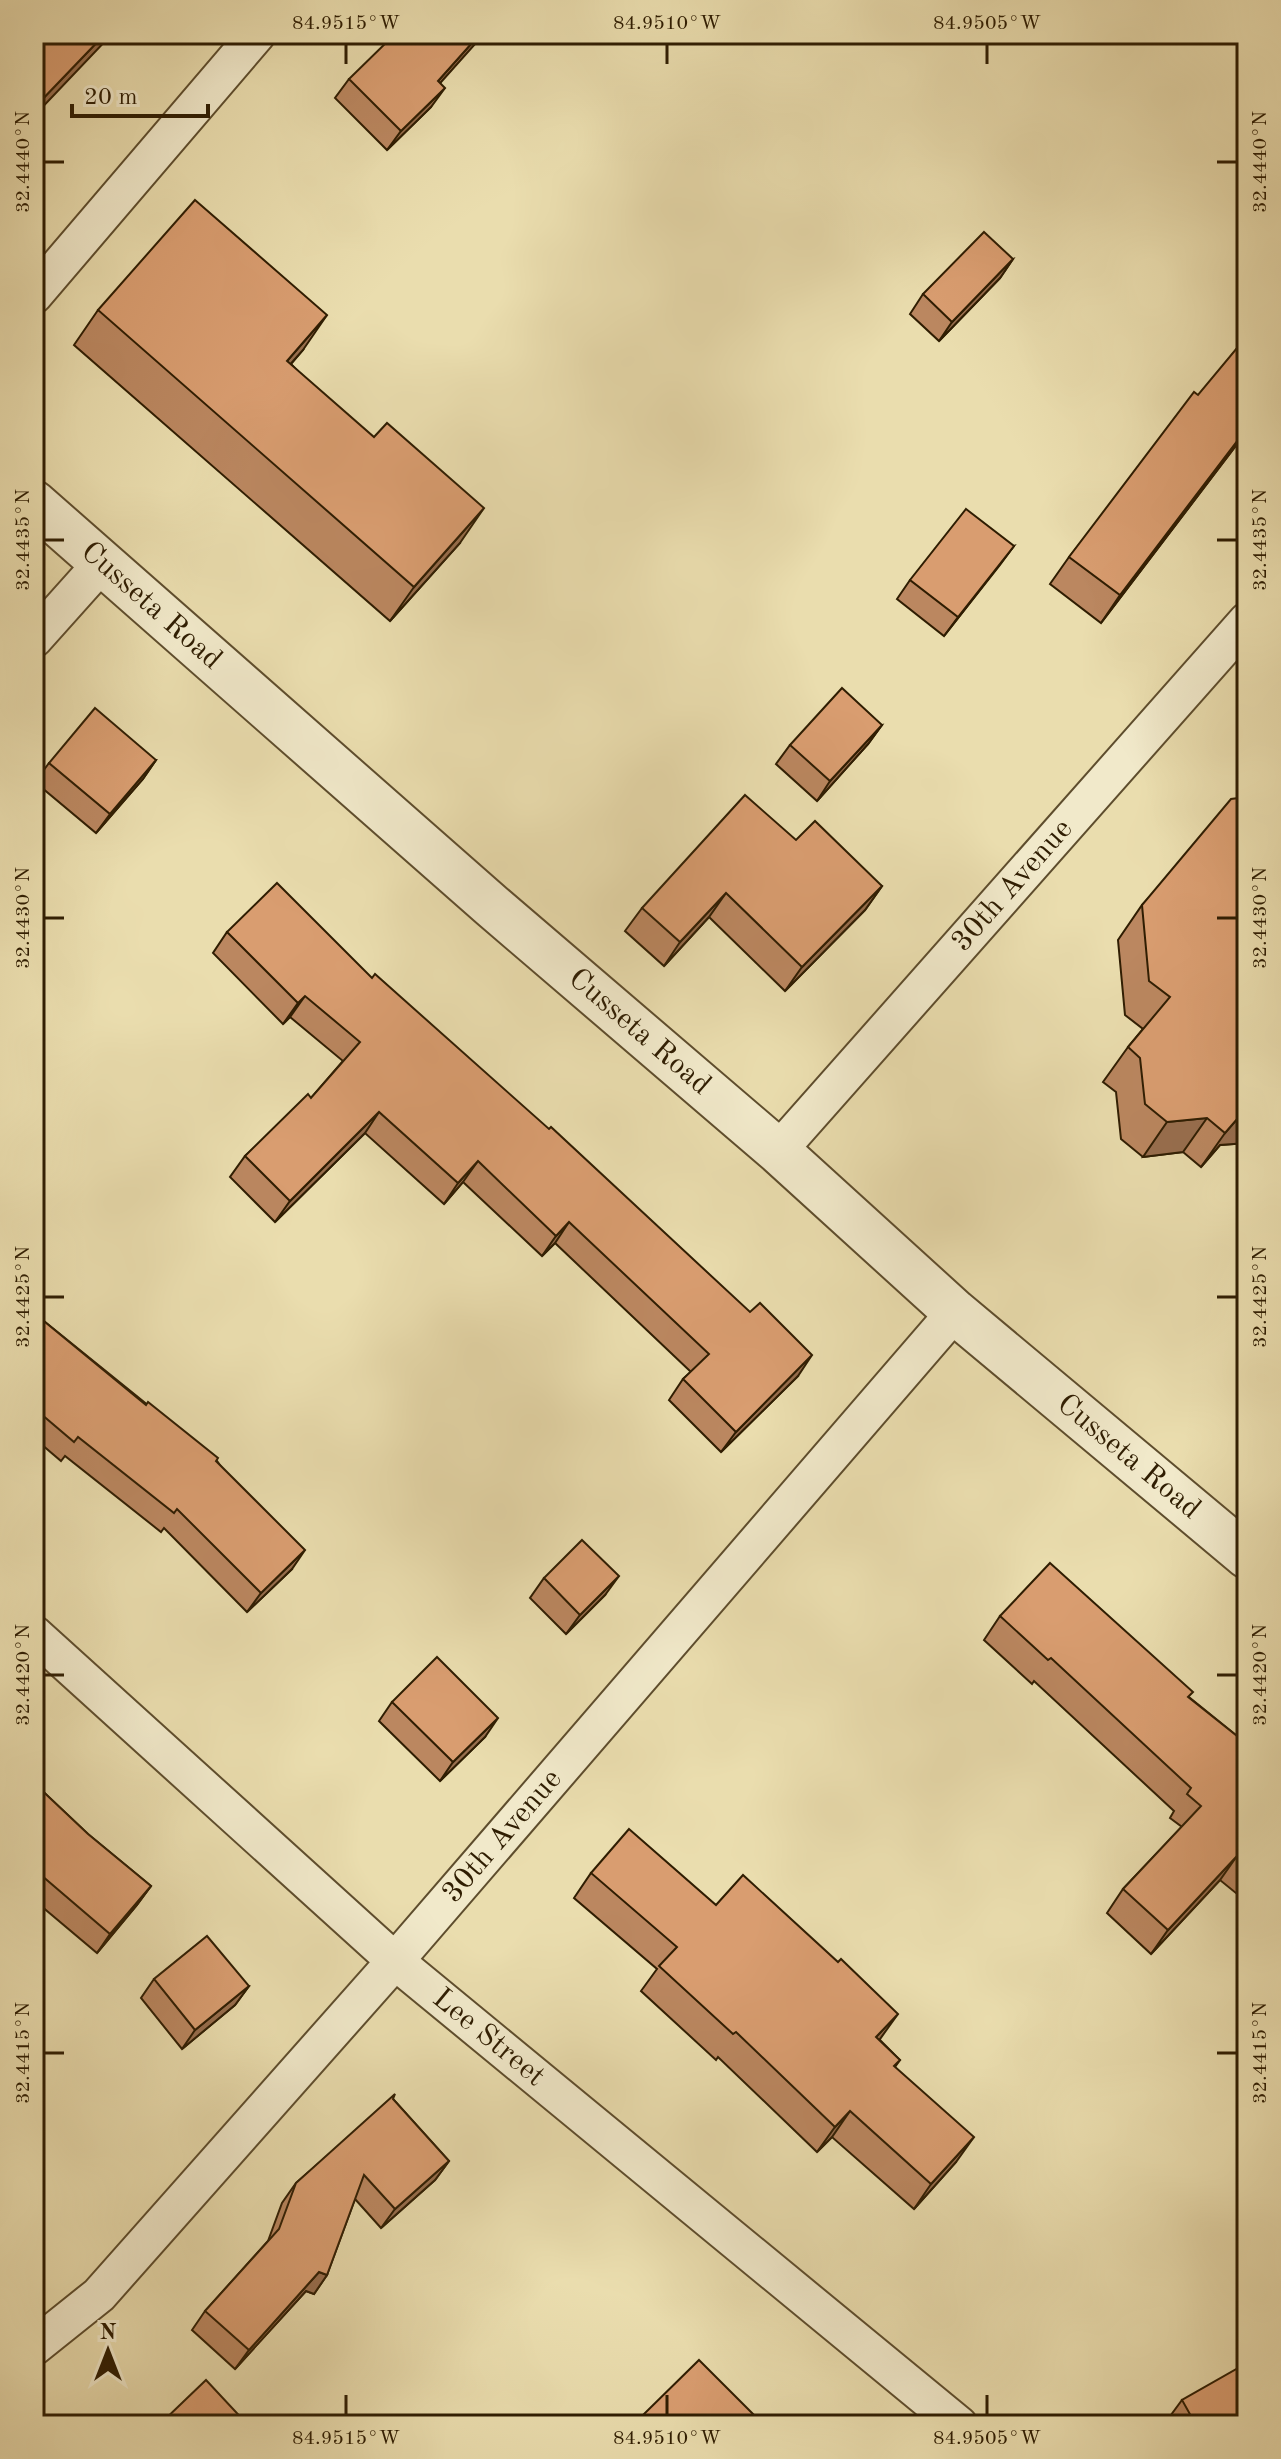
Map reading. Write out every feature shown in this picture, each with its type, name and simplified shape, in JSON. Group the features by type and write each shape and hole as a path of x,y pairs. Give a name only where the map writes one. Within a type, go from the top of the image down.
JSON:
{"street":[{"path":"34,295 257,34"},
{"name":"Cusseta Road","path":"34,503 492,906 778,1151 955,1312 1247,1556"},
{"path":"34,639 102,563"},
{"name":"30th Avenue","path":"778,1151 1247,621"},
{"name":"30th Avenue","path":"34,2347 99,2295 395,1961 955,1312"},
{"name":"Lee Street","path":"34,1634 395,1961 959,2425"}],"building":[{"path":"34,34 105,34 34,108"},
{"path":"395,34 480,34 438,81 445,88 401,131 349,79"},
{"path":"195,200 327,315 287,361 374,437 387,423 484,508 414,587 98,310"},
{"path":"984,232 1013,259 952,322 923,294"},
{"path":"1247,336 1247,428 1120,595 1069,557 1194,392 1198,395"},
{"path":"966,509 1014,546 958,617 910,580"},
{"path":"842,688 882,725 830,781 790,745"},
{"path":"95,708 156,760 110,814 49,763"},
{"path":"745,795 796,840 815,821 882,886 802,967 726,893 680,942 642,908"},
{"path":"1247,797 1247,1111 1225,1133 1207,1118 1167,1122 1145,1104 1140,1058 1128,1047 1170,997 1149,981 1142,905 1231,799"},
{"path":"277,883 372,978 375,974 549,1129 551,1127 750,1312 760,1303 812,1355 736,1432 683,1379 709,1354 569,1222 556,1236 478,1161 458,1183 379,1112 290,1201 245,1156 308,1094 311,1098 360,1042 305,996 298,1003 227,932"},
{"path":"34,1244 42,1252 34,1259"},
{"path":"34,1313 146,1405 148,1402 218,1458 216,1461 305,1550 261,1593 177,1509 174,1513 78,1437 74,1442 34,1408"},
{"path":"582,1540 619,1576 580,1615 544,1578"},
{"path":"1050,1563 1193,1692 1188,1697 1247,1744 1247,1865 1237,1856 1168,1930 1123,1889 1201,1806 1187,1794 1191,1788 1051,1658 1048,1660 1000,1616"},
{"path":"437,1657 498,1718 453,1762 392,1702"},
{"path":"34,1783 88,1834 151,1886 110,1934 34,1869"},
{"path":"629,1829 716,1905 743,1875 838,1962 841,1959 898,2014 876,2037 900,2060 894,2066 974,2137 931,2184 850,2111 835,2127 736,2032 733,2034 659,1966 677,1947 591,1873"},
{"path":"207,1936 249,1986 195,2030 154,1979"},
{"path":"395,2094 393,2099 449,2161 395,2209 364,2175 327,2275 319,2272 249,2350 205,2311 279,2229 296,2183"},
{"path":"699,2360 764,2425 653,2425 643,2415"},
{"path":"1247,2363 1247,2425 1196,2425 1182,2400"},
{"path":"206,2380 248,2425 159,2425"}]}
